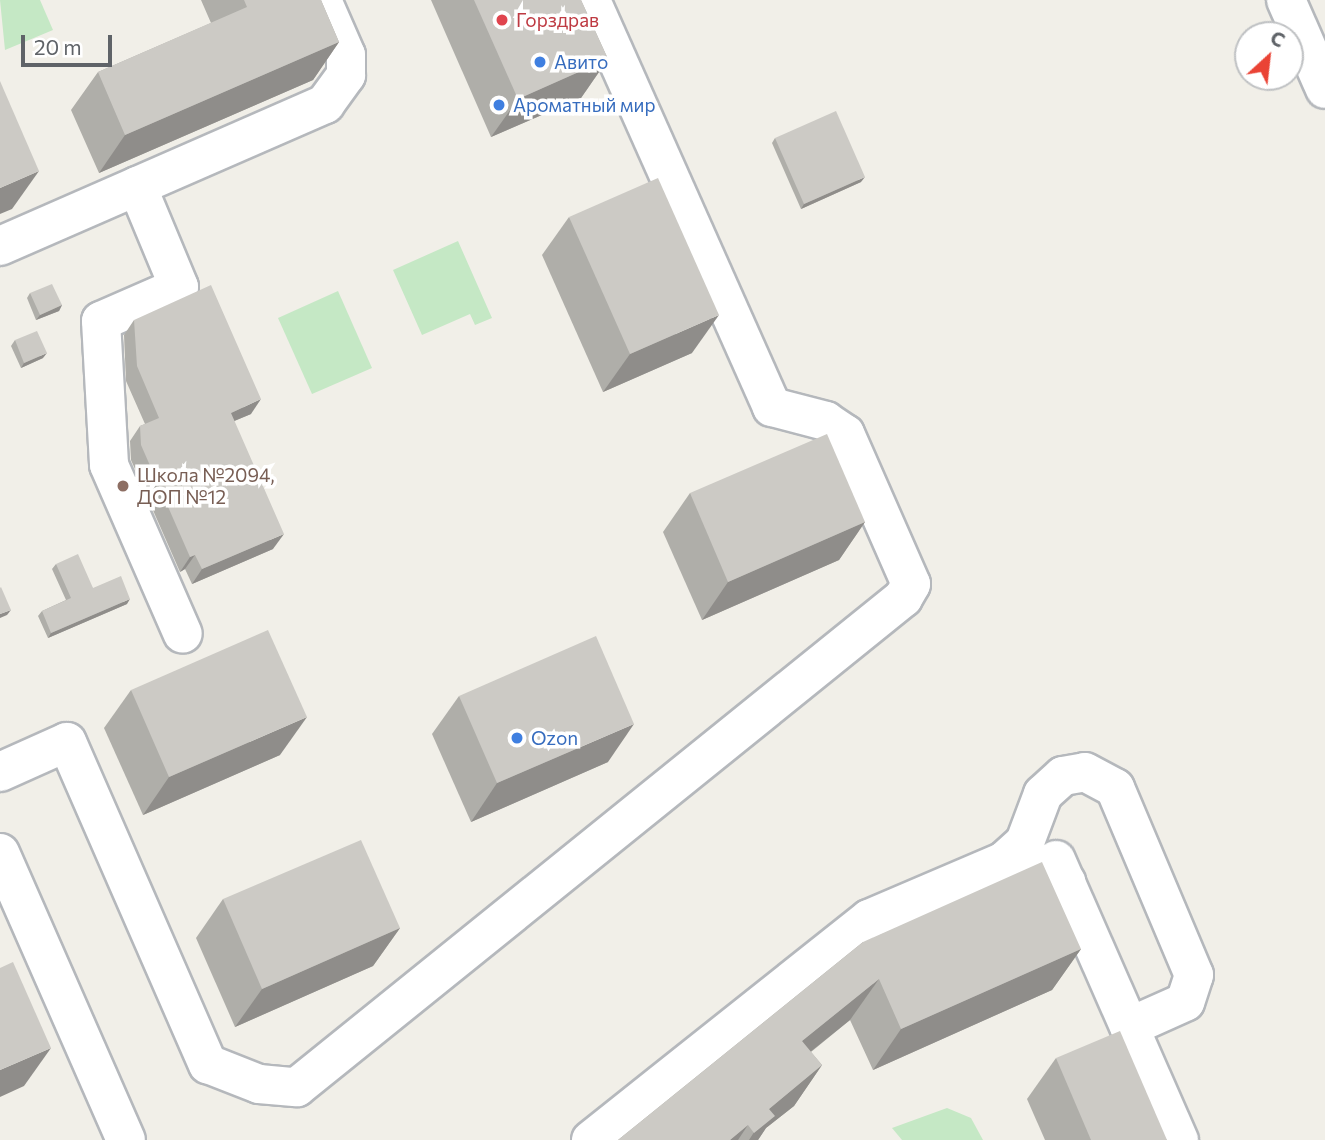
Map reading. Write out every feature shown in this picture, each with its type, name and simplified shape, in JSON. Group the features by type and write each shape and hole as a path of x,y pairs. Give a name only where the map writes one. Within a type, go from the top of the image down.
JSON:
{"street":[{"path":"0,246 325,104 338,92 346,55 322,0"},
{"path":"0,772 67,742 208,1064 259,1084 297,1087 904,598 911,584 845,434 826,421 772,407 591,0"},
{"path":"1286,0 1325,89"},
{"path":"137,186 179,287 101,321 109,465 183,634"},
{"path":"591,1140 860,925 1004,861 1037,820 1043,794 1063,776 1086,772 1115,788 1194,975 1185,1002 1129,1027"},
{"path":"1037,820 1178,1140"},
{"path":"0,853 15,927 126,1140"},
{"path":"1004,861 1037,863 1066,882"}],"green space":[{"path":"0,0 40,0 53,30 5,50"},
{"path":"458,241 492,318 475,325 470,314 422,335 393,270"},
{"path":"338,291 372,368 312,394 278,318"},
{"path":"947,1108 971,1118 983,1140 902,1140 892,1128"}],"building":[{"path":"244,0 321,0 339,42 125,135 98,72 247,7"},
{"path":"474,0 581,0 608,59 518,99"},
{"path":"0,81 39,171 0,188"},
{"path":"836,111 865,177 804,204 775,138"},
{"path":"658,178 719,315 630,354 569,217"},
{"path":"52,284 62,305 40,315 30,293"},
{"path":"211,285 261,399 231,413 284,534 202,569 195,555 190,557 141,445 140,426 159,418 137,366 134,320"},
{"path":"37,331 47,353 24,363 15,340"},
{"path":"827,434 865,522 728,582 690,493"},
{"path":"78,554 93,588 121,576 130,599 51,633 42,611 71,598 56,564"},
{"path":"0,588 11,610 0,614"},
{"path":"268,630 307,717 169,777 131,690"},
{"path":"596,636 634,724 497,783 459,696"},
{"path":"361,840 400,928 262,989 223,899"},
{"path":"1042,862 1081,949 901,1029 879,979 802,1041 822,1065 769,1109 775,1116 754,1133 748,1125 730,1140 618,1140 863,942"},
{"path":"13,962 51,1048 0,1070 0,968"},
{"path":"1120,1031 1167,1140 1091,1140 1056,1058"}],"place":[{"name":"Горздрав","path":"502,20"},
{"name":"Авито","path":"540,62"},
{"name":"Ароматный мир","path":"499,105"},
{"name":"Школа №2094, ДОП №12","path":"123,486"},
{"name":"Ozon","path":"517,738"}]}
